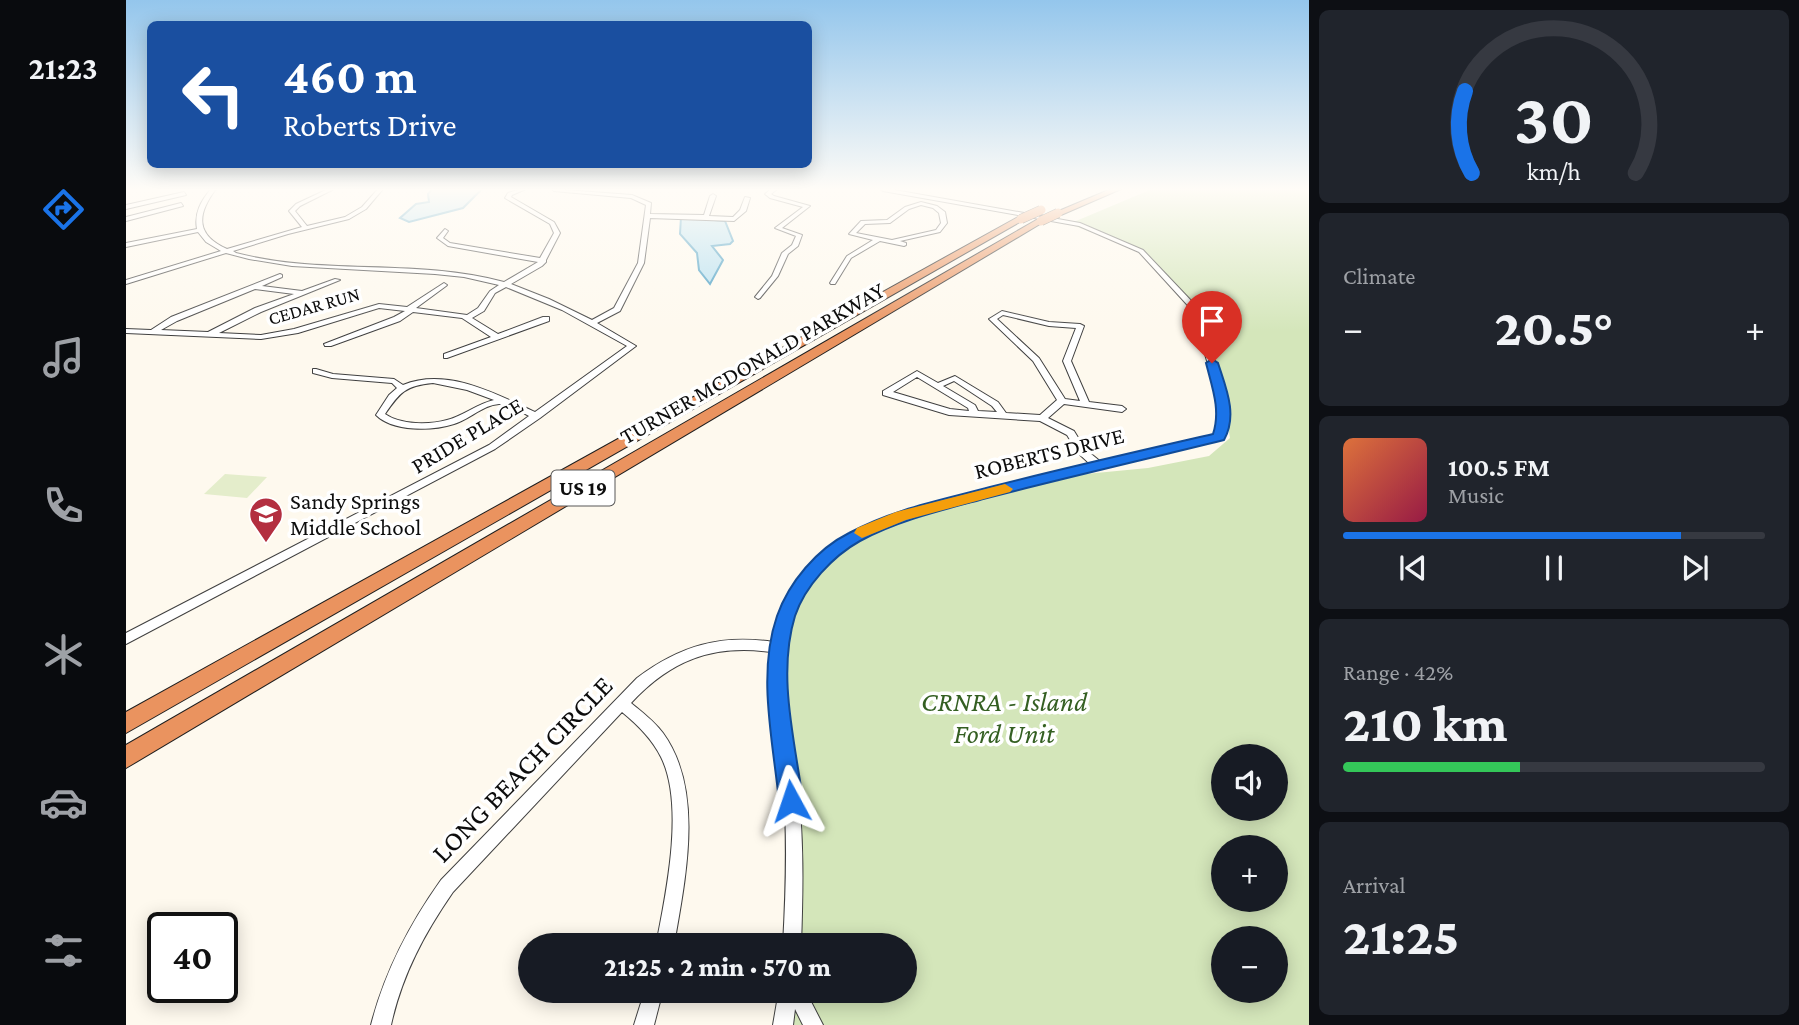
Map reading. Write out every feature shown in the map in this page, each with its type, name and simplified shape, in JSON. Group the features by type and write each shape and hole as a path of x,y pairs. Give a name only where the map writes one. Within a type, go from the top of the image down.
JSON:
{"highway":[{"name":"TURNER MCDONALD PARKWAY","path":"126,723 989,237"},
{"name":"TURNER MCDONALD PARKWAY","path":"126,757 1006,237"}],"street":[{"path":"126,245 167,237"},
{"path":"205,237 226,251 257,259 310,267 440,273 505,284 594,322 617,309 641,263 645,237"},
{"path":"126,282 275,237"},
{"path":"441,237 448,244 544,261"},
{"path":"472,315 492,292 544,261 554,237"},
{"path":"758,297 775,276 785,253 795,246 797,237"},
{"path":"867,237 904,244"},
{"path":"894,241 916,237"},
{"name":"ROBERTS DRIVE","path":"792,933 794,844 777,688 778,648 786,615 801,586 825,559 853,538 901,516 1219,437 1224,423 1224,405 1195,309 1148,257 1126,242 1111,237"},
{"path":"833,282 849,257 879,239"},
{"path":"153,332 174,319 280,276"},
{"path":"211,335 233,321 337,280"},
{"path":"328,344 397,319 444,285"},
{"path":"253,286 303,293"},
{"path":"472,315 492,310 486,302"},
{"name":"CEDAR RUN","path":"126,331 278,335 372,306 472,315 497,337"},
{"path":"1062,401 1037,360 993,319 1002,313 1049,324 1080,327 1067,362 1086,404"},
{"path":"447,356 547,319"},
{"name":"PRIDE PLACE","path":"126,639 492,447 632,346 594,322"},
{"path":"316,371 332,376 394,382 402,388"},
{"path":"974,413 971,407 917,373 886,393 949,412 1042,418 1070,433 1081,452 1098,465"},
{"path":"937,386 955,378 995,404 1003,415"},
{"path":"503,401 483,404 443,424 397,423 382,419 380,415 402,388 429,383 475,388 537,416"},
{"path":"1042,418 1062,401 1122,409"},
{"name":"LONG BEACH CIRCLE","path":"381,1025 400,963 420,923 447,886 621,703 657,669 693,650 735,643 778,648"},
{"path":"621,703 639,715 656,733 669,754 682,800 682,821 667,933"},
{"path":"644,1025 650,1003"},
{"path":"783,1025 786,1003"},
{"path":"802,1003 813,1025"}],"green space":[{"name":"CRNRA - Island Ford Unit","path":"1104,237 1309,237 1309,1025 779,1025 783,1003 917,1003 917,933 791,933 780,637 813,572 857,533 1044,478 1148,468 1209,456 1230,438 1225,408 1195,305 1147,253"},
{"path":"225,474 267,477 247,498 204,494"}],"water":[{"path":"683,237 731,237 733,241 730,244 712,246 723,260 710,284 699,270 697,253"}],"slow traffic":[{"path":"862,533 901,516 1005,489"}],"place":[{"name":"Sandy Springs Middle School","path":"266,544"}],"route":[{"path":"791,801 777,688 778,648 786,615 801,586 825,559 853,538 878,524 901,516 1079,469 1219,437 1224,423 1224,405 1212,363"}]}
